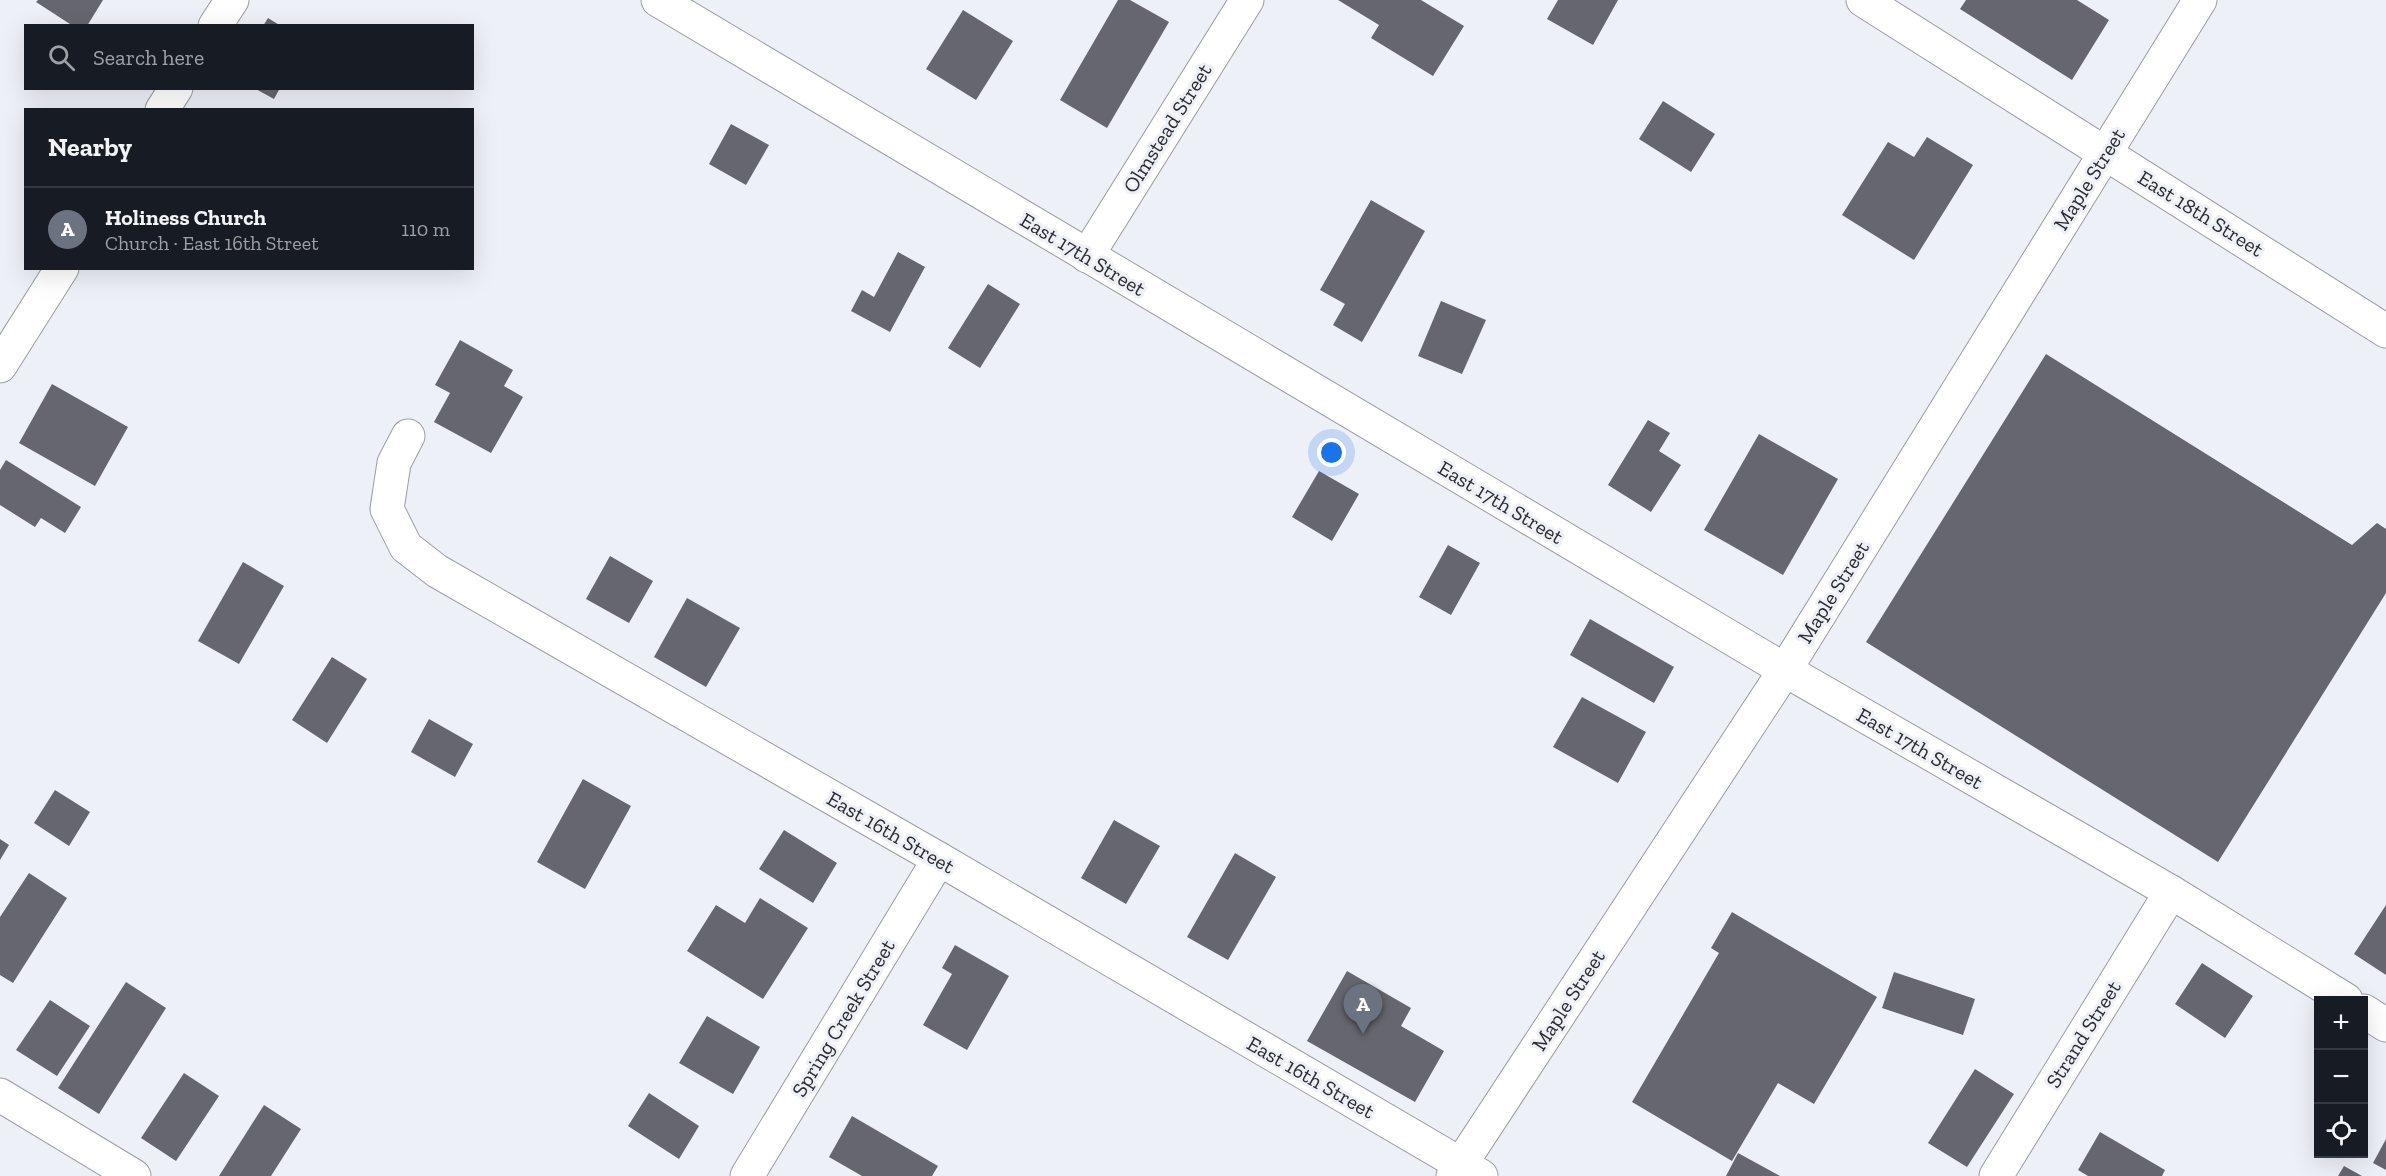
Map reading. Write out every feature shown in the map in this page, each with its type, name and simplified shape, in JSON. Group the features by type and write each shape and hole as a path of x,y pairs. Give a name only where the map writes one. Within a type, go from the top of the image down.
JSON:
{"street":[{"path":"216,24 232,0"},
{"name":"East 17th Street","path":"658,0 1785,670 2171,892 2340,996"},
{"name":"Olmstead Street","path":"1087,256 1247,0"},
{"name":"East 18th Street","path":"1863,0 2386,331"},
{"name":"Maple Street","path":"1465,1172 1785,670 2200,0"},
{"path":"163,108 175,90"},
{"path":"0,366 61,270"},
{"name":"East 16th Street","path":"408,436 394,463 387,509 406,547 437,571 939,859 1465,1172"},
{"name":"Spring Creek Street","path":"747,1176 939,859"},
{"name":"Strand Street","path":"1995,1176 2171,892"},
{"path":"2368,1014 2386,1025"},
{"path":"0,1095 134,1176"}],"building":[{"path":"38,0 103,0 88,24 70,24 36,2"},
{"path":"1118,0 1130,0 1169,22 1107,128 1060,100"},
{"path":"1338,0 1421,0 1464,26 1433,76 1371,38 1379,25"},
{"path":"1558,0 1618,0 1593,45 1547,19"},
{"path":"1966,0 2077,0 2109,20 2072,80 1960,9"},
{"path":"963,10 1013,41 976,100 926,69"},
{"path":"268,18 278,24 264,24"},
{"path":"258,90 279,90 274,99"},
{"path":"1663,101 1715,134 1691,172 1639,139"},
{"path":"731,124 769,145 746,185 709,164"},
{"path":"1927,137 1973,165 1914,260 1842,215 1888,142 1914,157"},
{"path":"1371,200 1425,231 1362,342 1333,325 1345,304 1320,290"},
{"path":"898,252 925,267 890,332 851,311 862,290 874,297"},
{"path":"988,284 1020,304 980,368 948,348"},
{"path":"1441,301 1486,320 1462,374 1418,356"},
{"path":"460,340 513,370 504,386 523,397 491,453 434,422 450,393 435,385"},
{"path":"2046,354 2352,545 2377,523 2386,529 2386,593 2218,862 1866,642"},
{"path":"52,384 128,427 95,486 19,443"},
{"path":"1648,420 1670,433 1659,451 1681,465 1651,512 1608,485"},
{"path":"1759,434 1838,479 1783,575 1704,530"},
{"path":"6,460 81,507 65,533 41,518 35,527 0,505 0,470"},
{"path":"1319,471 1359,494 1332,541 1292,517"},
{"path":"1448,545 1480,563 1451,615 1419,597"},
{"path":"610,556 653,581 629,623 586,599"},
{"path":"243,562 284,586 239,664 198,641"},
{"path":"687,598 740,628 706,687 654,657"},
{"path":"1590,619 1674,667 1654,703 1570,655"},
{"path":"332,657 367,679 327,743 292,720"},
{"path":"1582,697 1646,732 1618,783 1553,747"},
{"path":"429,719 473,744 455,777 411,752"},
{"path":"583,779 631,806 585,889 537,862"},
{"path":"55,790 90,812 69,846 34,823"},
{"path":"1114,820 1160,846 1126,904 1081,878"},
{"path":"784,830 837,863 813,903 759,869"},
{"path":"0,839 9,845 0,860"},
{"path":"1235,853 1276,877 1228,960 1187,937"},
{"path":"29,873 67,898 13,983 0,975 0,917"},
{"path":"760,898 808,928 763,999 687,951 716,905 745,923"},
{"path":"2386,905 2386,975 2354,954"},
{"path":"1732,912 1877,997 1814,1104 1778,1083 1732,1161 1632,1102 1719,953 1711,948"},
{"path":"955,945 1009,976 967,1050 923,1025 952,974 942,968"},
{"path":"2202,963 2253,996 2225,1038 2175,1004"},
{"path":"1347,971 1411,1008 1401,1026 1444,1051 1415,1102 1307,1041"},
{"path":"1894,972 1975,999 1963,1035 1882,1008"},
{"path":"126,982 166,1008 99,1114 58,1088"},
{"path":"50,1000 90,1026 57,1076 16,1050"},
{"path":"707,1016 760,1047 733,1094 679,1063"},
{"path":"1975,1069 2014,1094 1967,1167 1928,1143"},
{"path":"184,1073 219,1096 176,1161 141,1138"},
{"path":"649,1093 699,1126 679,1159 628,1126"},
{"path":"264,1105 301,1129 271,1176 219,1176"},
{"path":"852,1116 938,1166 932,1176 862,1176 829,1157"},
{"path":"2100,1132 2165,1170 2162,1176 2088,1176 2078,1170"},
{"path":"2386,1139 2386,1170 2373,1163"},
{"path":"1738,1153 1780,1176 1726,1176"},
{"path":"2344,1166 2362,1176 2338,1176"}],"place":[{"name":"Holiness Church","path":"1363,1034"}]}
